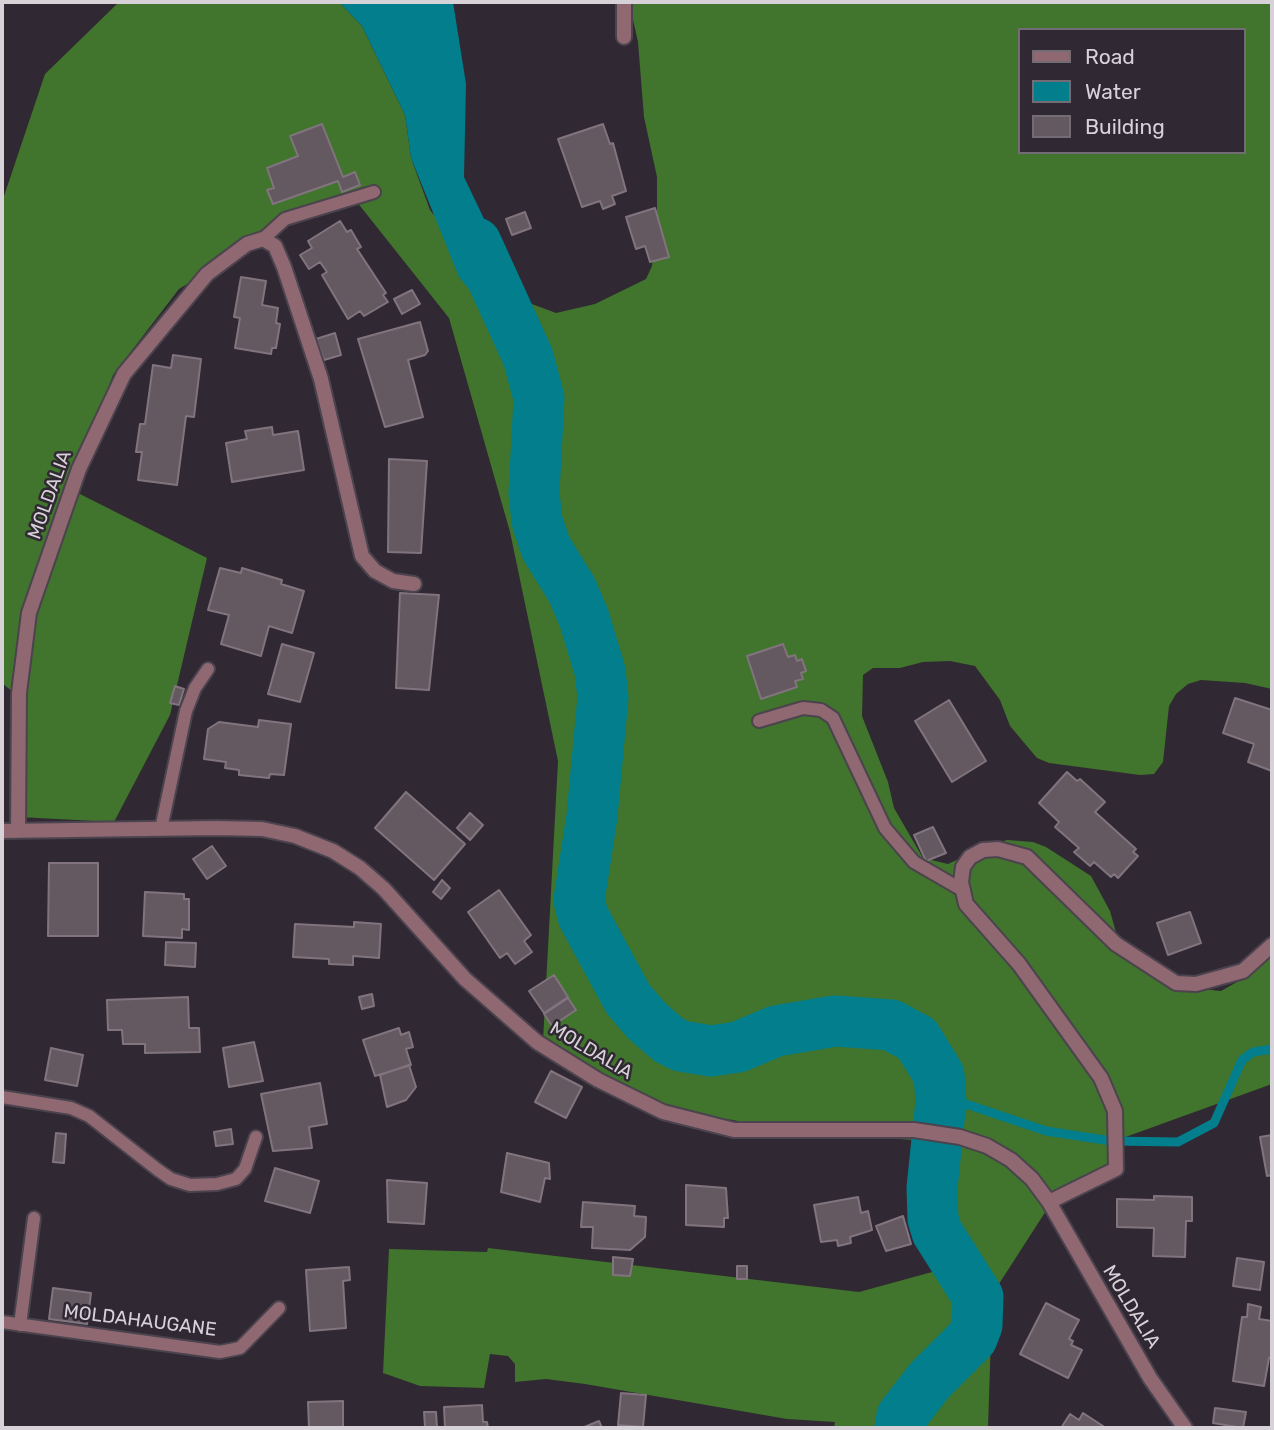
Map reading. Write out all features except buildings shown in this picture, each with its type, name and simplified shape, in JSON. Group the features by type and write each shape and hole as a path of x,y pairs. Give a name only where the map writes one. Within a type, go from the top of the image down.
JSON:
{"street":[{"path":"624,2 624,37"},
{"path":"263,239 275,246 305,324 362,556 375,571 393,580 414,584"},
{"name":"MOLDALIA","path":"18,831 19,693 29,613 79,469 124,374 156,333 207,274 230,255 263,239"},
{"name":"MOLDALIA","path":"2,831 262,829 295,836 332,851 360,868 384,889 466,979 537,1042 597,1080 663,1112 733,1130 914,1130 960,1137 987,1146 1011,1160 1032,1179 1049,1202 1150,1377 1185,1428"},
{"path":"1049,1202 1115,1169 1117,1128 1110,1094 1101,1077 1019,964 967,904 963,867 971,857 983,850 998,849 1027,857 1116,944 1176,983 1196,984 1243,971 1272,945"}],"lane":[{"name":"MOLDALIA","path":"263,239 285,219 374,192"},
{"path":"161,829 186,711 195,688 208,669"},
{"path":"759,721 803,708 821,710 833,718 885,828 914,862 964,891"},
{"path":"2,1097 71,1108 89,1116 158,1170 172,1179 190,1185 217,1184 236,1179 245,1169 256,1137"},
{"path":"20,1325 34,1218"},
{"name":"MOLDAHAUGANE","path":"2,1322 220,1352 240,1348 279,1308"}],"green space":[{"path":"119,2 339,2 362,26 405,115 411,158 430,210 506,306 513,297 556,313 595,304 646,279 652,266 657,222 657,177 644,117 638,42 629,2 1272,2 1272,689 1245,683 1201,680 1188,684 1176,694 1169,706 1163,762 1154,774 1140,775 1049,763 1037,758 1010,726 1000,700 975,666 950,661 923,662 900,668 873,668 863,675 862,716 888,782 894,808 923,858 948,864 1007,840 1033,842 1046,847 1091,876 1110,911 1117,936 1182,987 1221,991 1244,978 1272,950 1272,1084 1120,1139 1122,1161 1102,1168 1097,1176 1053,1200 997,1287 991,1337 988,1428 834,1428 835,1422 787,1419 585,1384 546,1379 515,1382 515,1364 508,1356 490,1354 484,1388 420,1386 383,1373 389,1249 487,1252 488,1248 859,1292 932,1272 910,1180 914,1140 784,1131 733,1120 648,1111 543,1041 558,761 510,532 449,318 349,192 315,206 179,289 113,375 70,489 207,558 170,715 114,822 18,817 13,692 2,683 2,202 45,74"}],"water":[{"path":"339,2 453,2 466,84 464,177 509,271 513,297 506,306 490,306 478,300 459,277 411,158 405,115 362,26"}],"waterway":[{"path":"476,243 528,357 539,398 534,493 537,521 546,548 572,590 584,618 600,671 603,697 592,816 579,900 583,916 628,999 647,1021 669,1040 681,1046 711,1051 738,1047 776,1031 835,1021 891,1025 917,1039 939,1075 941,1101 932,1188 933,1219 937,1232 978,1297 977,1325 972,1338 929,1381 902,1416 900,1428"},
{"path":"941,1101 969,1105 1046,1131 1111,1141 1178,1142 1214,1123 1242,1060 1253,1052 1272,1049"}]}
